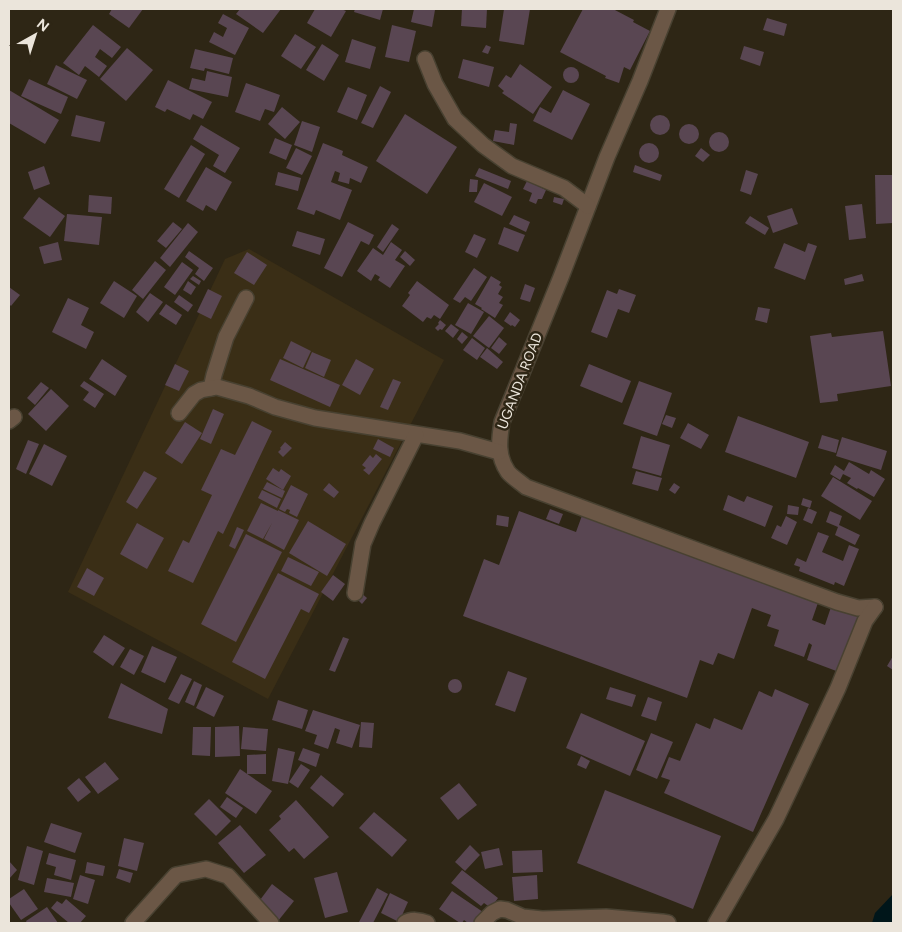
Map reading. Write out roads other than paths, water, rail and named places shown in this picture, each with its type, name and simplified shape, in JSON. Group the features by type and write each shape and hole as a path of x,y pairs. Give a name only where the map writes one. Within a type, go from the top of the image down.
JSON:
{"street":[{"name":"UGANDA ROAD","path":"499,452 502,422 562,277 614,139 640,81 668,9"},
{"path":"425,59 435,84 456,119 483,145 512,166 564,188 588,206"},
{"path":"211,388 226,337 246,298"},
{"path":"178,413 194,394 201,390 217,387 249,396 275,407 315,418 460,441 499,452 508,472 526,487 837,602 858,608 875,607 865,621 822,724 776,819 716,923"},
{"path":"355,593 363,544 416,435"},
{"path":"133,923 176,874 206,869 228,876 271,923"},
{"path":"482,923 492,913 500,909 523,917 542,919 606,917 668,923"},
{"path":"405,923 414,920 426,923"}]}
